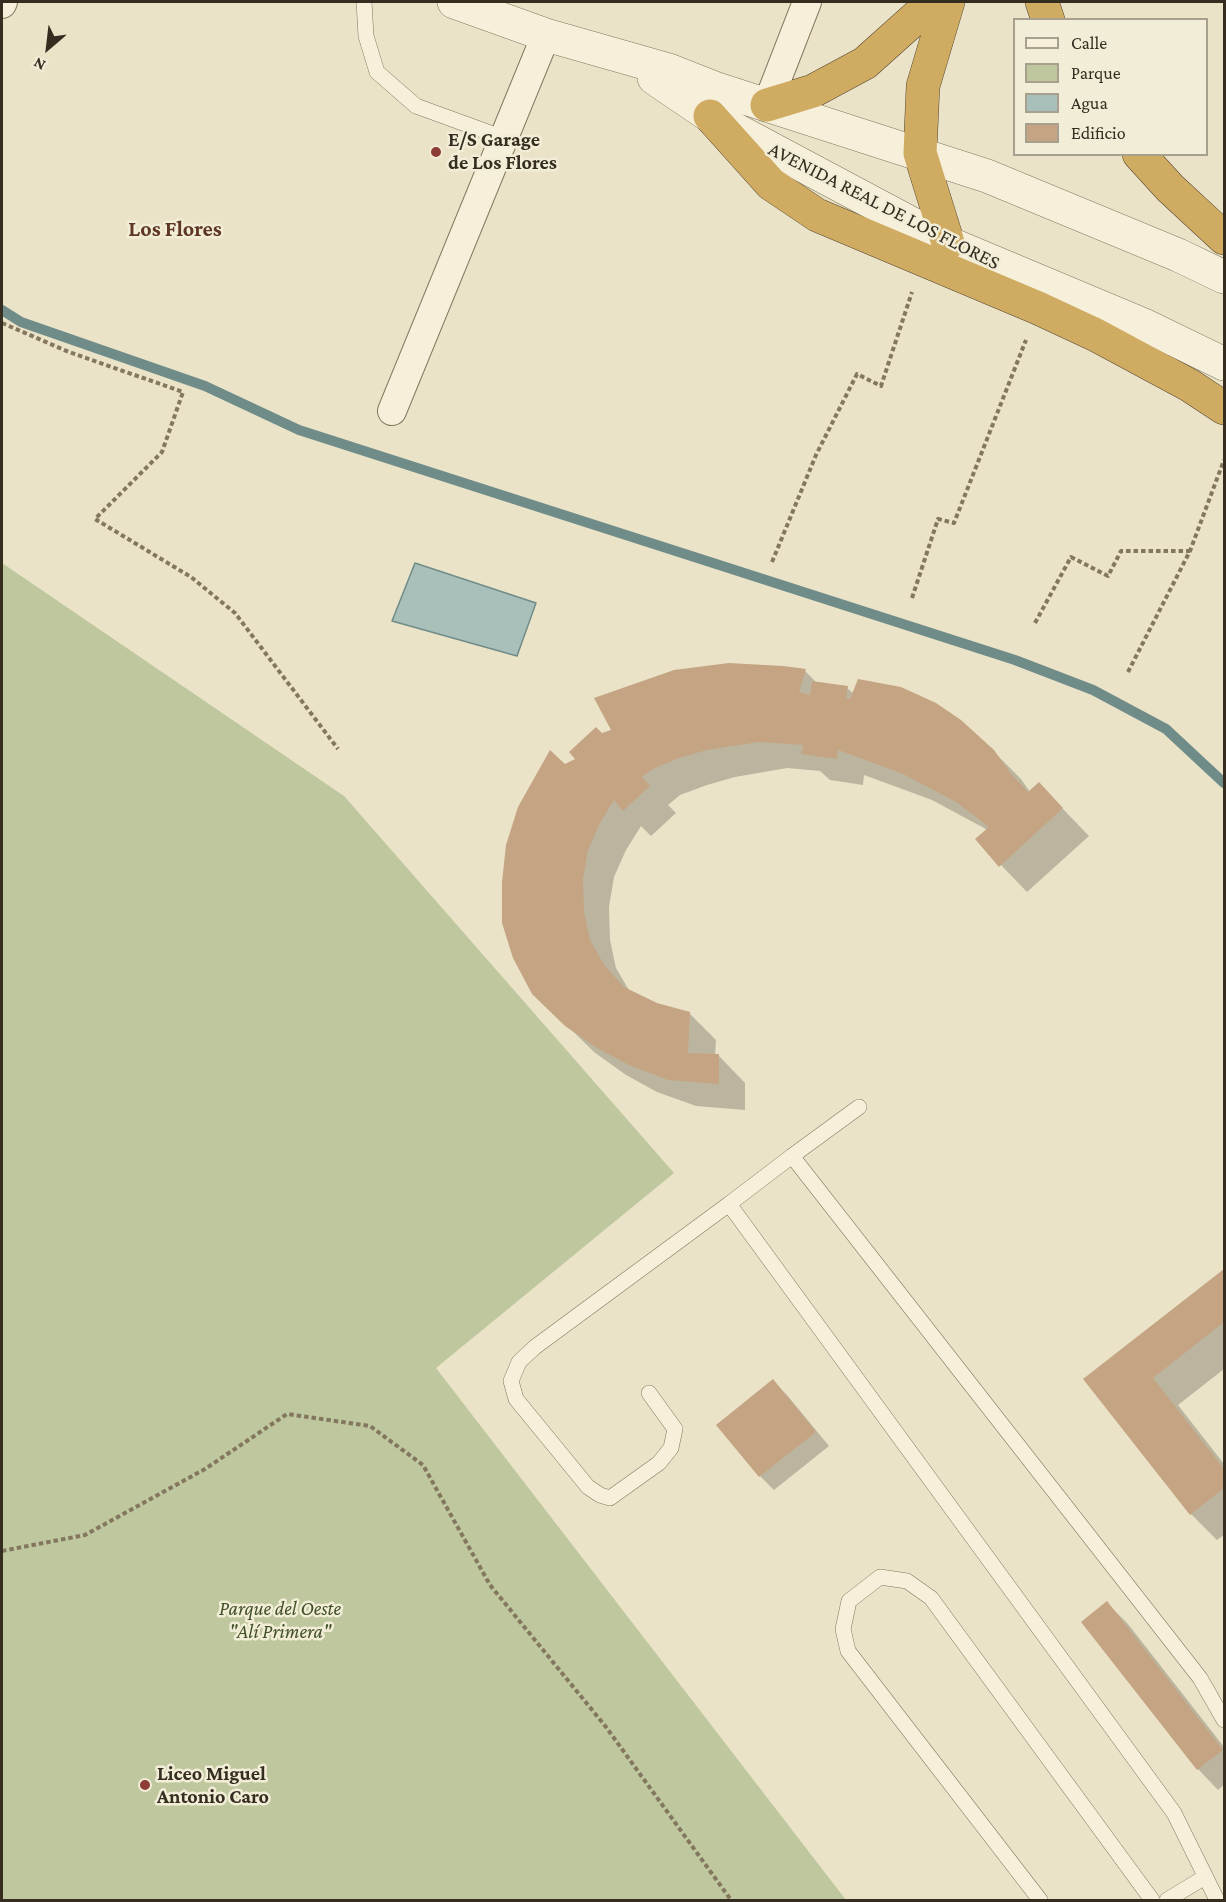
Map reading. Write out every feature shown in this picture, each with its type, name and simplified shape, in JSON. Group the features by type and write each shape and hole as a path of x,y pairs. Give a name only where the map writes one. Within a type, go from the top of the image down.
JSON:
{"highway":[{"path":"767,105 813,91 865,63 933,2"},
{"path":"935,252 920,153 923,86 948,2"},
{"path":"1042,2 1047,18"},
{"path":"710,117 771,184 818,215 935,252 1038,309 1096,335 1154,366 1224,408"},
{"path":"1141,156 1170,188 1224,238"}],"street":[{"name":"AVENIDA REAL DE LOS FLORES","path":"454,2 546,35 669,70 717,89 998,180 1178,255 1224,277"},
{"path":"767,105 807,2"},
{"path":"393,411 546,35"},
{"name":"AVENIDA REAL DE LOS FLORES","path":"620,56 710,117"},
{"name":"AVENIDA REAL DE LOS FLORES","path":"935,252 1146,326 1224,364"}],"lane":[{"path":"364,2 366,36 377,72 416,106 504,138"},
{"path":"649,1393 675,1429 671,1448 659,1463 610,1498 588,1487 516,1399 511,1381 519,1362 535,1347 859,1107"},
{"path":"792,1156 1200,1678 1224,1720"},
{"path":"729,1204 1174,1813 1217,1900"},
{"path":"1040,1900 848,1651 843,1629 849,1601 880,1578 907,1581 931,1598 1152,1900"},
{"path":"1167,1900 1205,1877"}],"path":[{"path":"772,562 816,455 857,374 881,386 935,252"},
{"path":"912,598 938,519 954,523 1038,309"},
{"path":"2,323 69,352 183,392 162,452 95,519 191,578 235,613 338,749"},
{"path":"1128,672 1190,551 1224,460"},
{"path":"1035,623 1071,557 1108,576 1121,551 1190,551"},
{"path":"2,1551 85,1535 205,1469 287,1414 370,1426 423,1465 490,1585 606,1727 731,1900"}],"green space":[{"name":"Parque del Oeste \"Alí Primera\"","path":"2,563 344,796 674,1173 436,1368 846,1900 2,1900"}],"water":[{"path":"415,563 536,603 517,656 392,621"}],"building":[{"path":"729,663 806,669 799,692 810,695 812,681 848,686 846,698 850,699 858,679 901,687 936,703 961,720 994,750 1011,774 1028,792 1039,782 1063,808 999,867 975,839 989,827 956,802 903,774 838,750 837,759 801,754 803,745 759,742 707,750 653,769 642,777 650,786 623,811 614,800 600,823 588,850 583,879 584,912 590,940 605,966 624,987 657,1003 690,1012 688,1053 719,1054 719,1084 668,1080 629,1065 597,1048 565,1026 532,994 513,958 502,923 502,882 506,845 518,807 550,750 565,764 575,759 569,752 596,727 602,733 611,730 594,698 674,670"},
{"path":"1224,1269 1224,1322 1153,1378 1224,1469 1224,1488 1190,1515 1083,1379"},
{"path":"773,1379 816,1432 759,1477 716,1425"},
{"path":"1107,1601 1223,1750 1197,1770 1081,1622"}],"waterway":[{"path":"2,310 21,322 205,386 299,430 1015,660 1093,690 1166,729 1224,783"}],"place":[{"name":"E/S Garage de Los Flores","path":"436,152"},
{"name":"Liceo Miguel Antonio Caro","path":"145,1785"}],"district":[{"name":"Los Flores","path":"175,229"}]}
